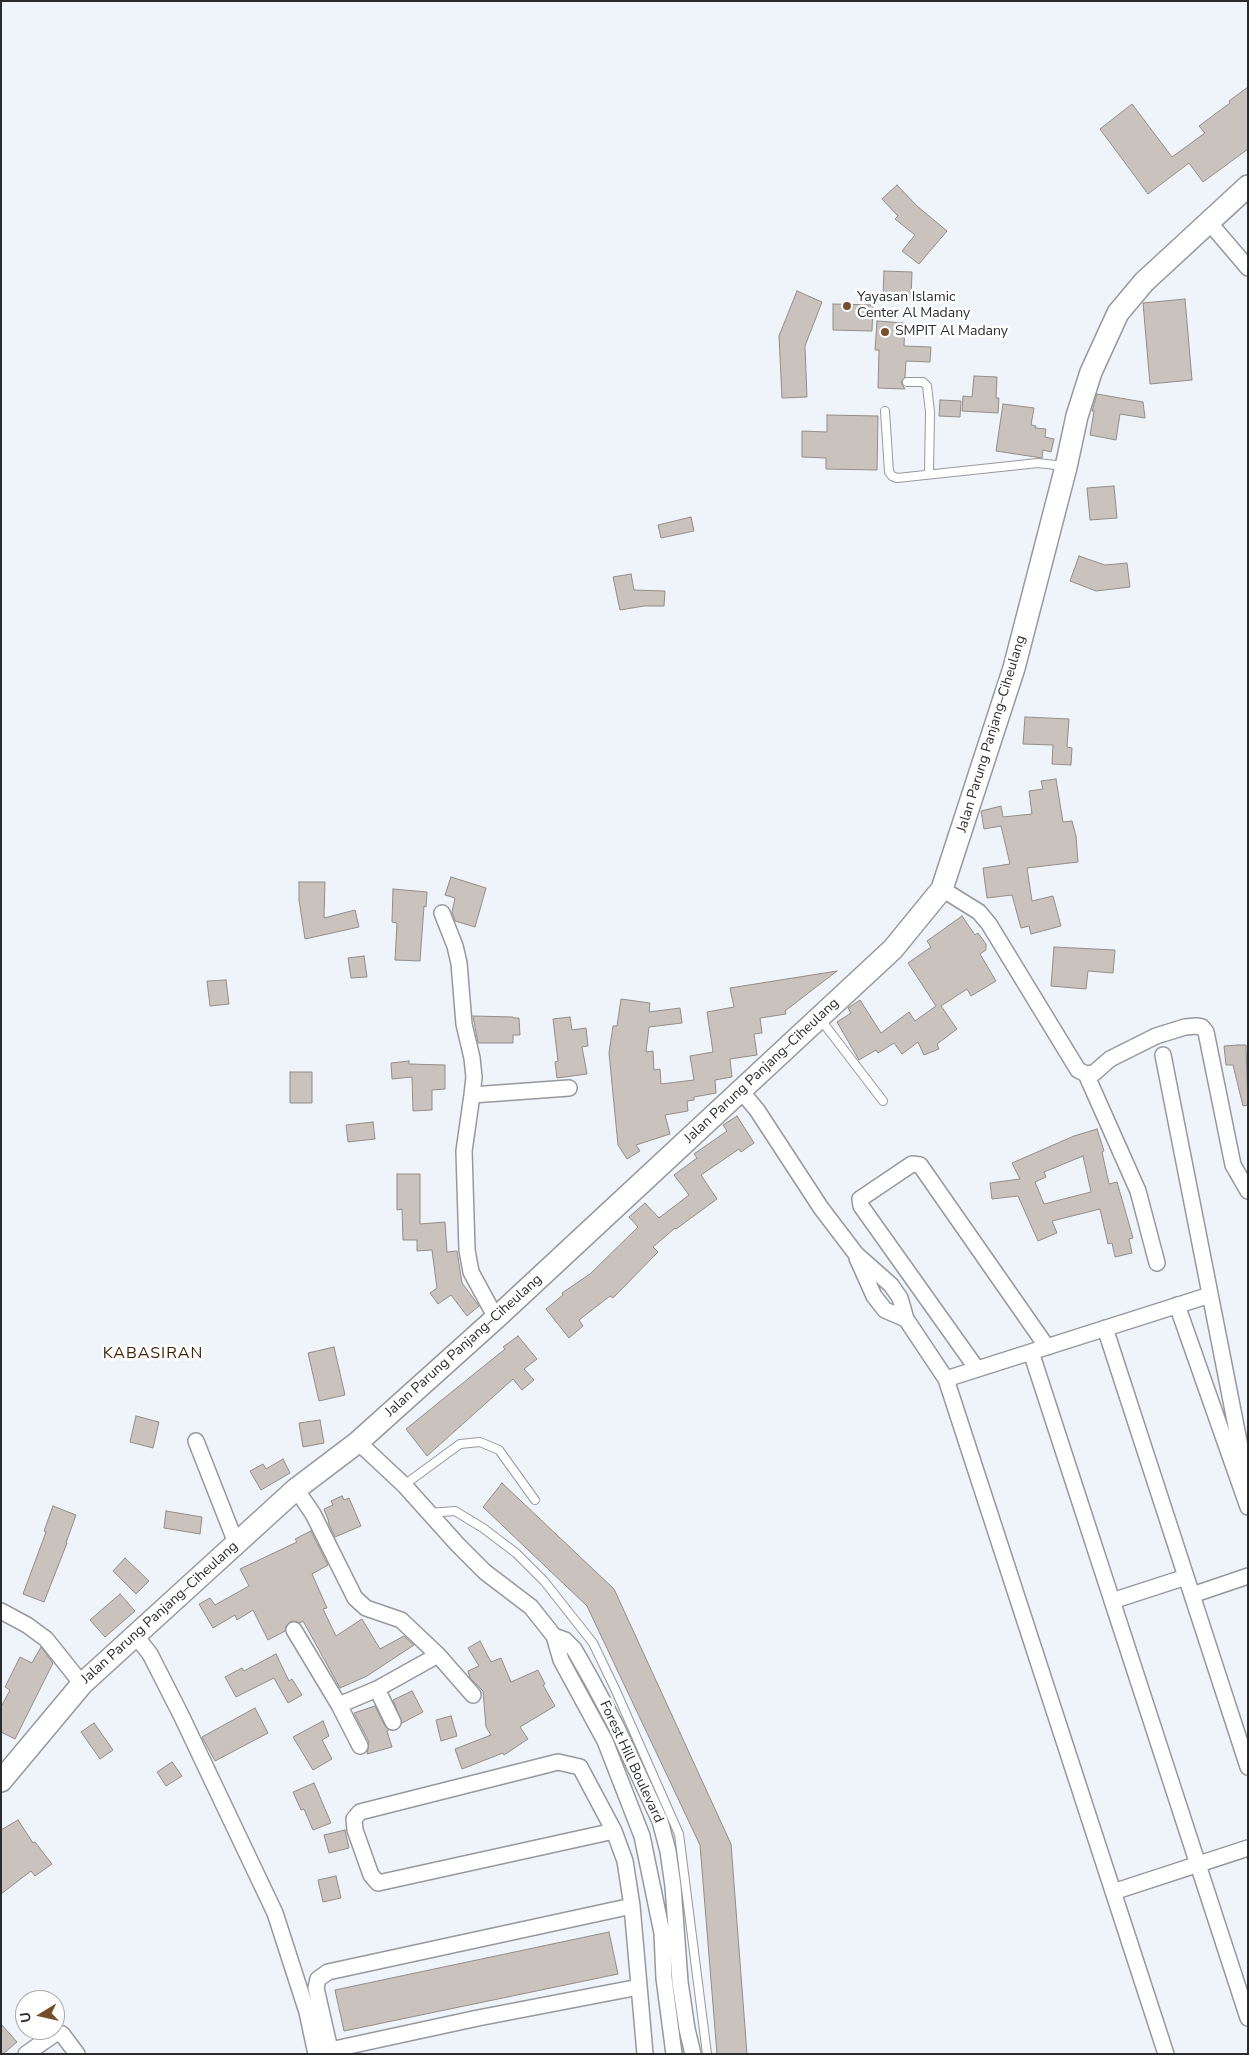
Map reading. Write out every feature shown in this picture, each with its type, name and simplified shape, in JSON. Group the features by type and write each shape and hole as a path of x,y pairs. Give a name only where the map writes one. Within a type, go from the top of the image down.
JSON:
{"street":[{"name":"Jalan Parung Panjang–Ciheulang","path":"1,1781 82,1684 296,1489 358,1442 496,1318 893,949 942,889 1014,668 1066,467 1077,416 1092,372 1118,313 1144,282 1248,186"},
{"path":"1208,221 1248,268"},
{"path":"942,889 979,912 989,924 1078,1070 1086,1074 1094,1073 1110,1059 1156,1036 1185,1027 1202,1027 1206,1032 1233,1165 1248,1191"},
{"path":"442,914 455,946 459,963 464,1024 472,1058 474,1077 464,1151 467,1250 471,1272 496,1318"},
{"path":"1163,1055 1248,1487"},
{"path":"1086,1074 1138,1191 1156,1263"},
{"path":"472,1095 569,1088"},
{"path":"740,1091 757,1110 821,1208 856,1254 891,1285 900,1298 906,1319 946,1379 1166,2054"},
{"path":"976,1369 861,1206 860,1198 912,1164 920,1165 1047,1347"},
{"path":"946,1379 1210,1295"},
{"path":"1177,1305 1248,1507"},
{"path":"1105,1328 1248,1767"},
{"path":"1031,1352 1248,2018"},
{"path":"196,1441 236,1543"},
{"path":"358,1442 404,1485 427,1513 485,1572 531,1608 554,1636 561,1660 605,1741 642,1836 662,1933 664,1978 674,2054"},
{"path":"296,1489 313,1514 355,1598 366,1608 401,1620 438,1655 473,1695"},
{"path":"1192,1595 1248,1576"},
{"path":"1112,1602 1186,1577"},
{"path":"1,1610 46,1639 82,1684"},
{"path":"294,1630 339,1705 360,1746"},
{"path":"134,1635 150,1654 182,1715 275,1913 307,2012 325,2052"},
{"name":"Forest Hill Boulevard","path":"554,1636 565,1640 574,1649 616,1726 660,1821 668,1850 673,1886 680,1982 693,2054"},
{"path":"339,1705 377,1689 438,1655"},
{"path":"377,1689 393,1722"},
{"path":"614,1831 378,1883 371,1875 355,1830 354,1819 360,1812 558,1762 580,1767 614,1831 625,1861 632,1906 645,2054"},
{"path":"1113,1892 1248,1848"},
{"path":"325,2052 316,1988 318,1980 328,1972 632,1906"},
{"path":"325,2052 478,2018 639,1987"},
{"path":"26,2054 56,2033 62,2034 77,2054"}],"lane":[{"path":"907,382 924,382 927,386 930,412 929,474"},
{"path":"886,411 889,472 897,478 1038,463 1066,467"},
{"path":"819,1018 883,1101"},
{"path":"404,1485 460,1444 480,1442 499,1450 535,1500"},
{"path":"427,1513 454,1511 484,1528 544,1581 593,1643 679,1834 707,2054"}],"building":[{"path":"1248,87 1248,149 1203,182 1189,163 1148,194 1100,129 1132,104 1172,157 1205,133 1199,126"},
{"path":"897,185 917,206 947,231 919,264 902,251 915,235 895,219 898,216 882,199"},
{"path":"884,271 912,272 911,298 883,297"},
{"path":"797,291 822,302 805,346 807,397 782,398 779,336"},
{"path":"1185,299 1192,380 1150,384 1143,303"},
{"path":"833,304 873,305 872,331 833,330"},
{"path":"877,321 905,323 904,346 931,347 930,362 906,361 905,377 901,382 905,389 878,388 879,350 875,350"},
{"path":"974,376 997,377 996,398 999,398 998,413 962,411 963,396 972,397"},
{"path":"1097,394 1143,402 1145,418 1120,414 1116,440 1090,435 1094,411 1092,411"},
{"path":"940,400 961,401 960,417 939,416"},
{"path":"1003,404 1034,408 1031,425 1036,426 1035,428 1046,429 1045,437 1054,439 1051,452 1043,450 1042,458 996,451"},
{"path":"827,415 878,416 877,470 826,469 826,458 802,457 802,431 827,432"},
{"path":"1114,486 1117,518 1090,520 1087,488"},
{"path":"691,517 694,531 661,538 658,525"},
{"path":"1079,556 1105,565 1127,563 1130,587 1096,591 1070,581"},
{"path":"631,574 634,590 665,591 664,606 644,606 620,610 613,577"},
{"path":"1025,717 1069,719 1067,747 1072,748 1071,765 1052,764 1053,745 1023,744"},
{"path":"1056,779 1063,822 1072,821 1076,836 1078,862 1027,868 1032,901 1053,896 1061,926 1031,934 1029,926 1021,928 1012,895 987,898 983,868 1010,864 1001,826 984,829 981,811 1001,806 1003,817 1032,814 1029,791 1043,789 1041,781"},
{"path":"451,877 486,888 475,927 455,921 452,912 455,898 445,895"},
{"path":"299,882 325,882 324,918 355,910 359,927 305,939 299,900"},
{"path":"393,889 427,892 426,907 424,906 420,961 395,960 397,923 392,922"},
{"path":"962,916 975,935 978,933 986,944 986,950 980,954 996,981 971,996 967,989 941,1006 957,1029 937,1044 939,1049 924,1055 918,1042 902,1054 894,1043 878,1053 876,1050 859,1060 837,1022 851,1013 848,1008 860,1000 881,1033 909,1012 915,1021 936,1006 908,963 931,947 927,941"},
{"path":"1054,947 1115,950 1113,973 1088,971 1086,989 1051,986"},
{"path":"364,956 367,977 351,978 348,958"},
{"path":"837,971 785,1011 786,1014 760,1018 762,1033 754,1034 757,1055 730,1059 732,1077 715,1080 716,1093 694,1097 694,1100 687,1101 688,1111 665,1115 670,1134 636,1145 640,1151 627,1159 618,1145 609,1053 613,1026 617,1026 621,999 650,1003 649,1012 680,1008 682,1023 649,1027 646,1052 653,1051 654,1070 660,1069 661,1084 694,1080 690,1056 713,1052 707,1012 734,1007 730,988"},
{"path":"226,980 229,1004 210,1006 207,981"},
{"path":"473,1016 519,1018 520,1035 513,1035 513,1043 478,1043"},
{"path":"570,1017 572,1030 586,1028 588,1046 582,1047 587,1074 557,1078 555,1062 558,1061 553,1019"},
{"path":"1246,1045 1248,1105 1243,1106 1233,1065 1226,1065 1224,1046"},
{"path":"409,1061 409,1064 445,1065 445,1089 432,1090 432,1110 413,1111 412,1077 392,1079 391,1063"},
{"path":"290,1072 312,1072 312,1103 290,1103"},
{"path":"737,1116 754,1143 741,1152 739,1149 701,1175 717,1199 675,1228 653,1247 658,1252 613,1298 610,1296 579,1320 583,1326 569,1338 546,1309 563,1295 562,1293 590,1274 638,1227 629,1217 645,1203 659,1218 689,1195 674,1175 697,1158 694,1154 727,1131 723,1125"},
{"path":"373,1122 375,1139 348,1142 346,1125"},
{"path":"1097,1129 1104,1151 1102,1152 1109,1184 1117,1182 1133,1238 1129,1239 1132,1253 1115,1257 1112,1243 1108,1244 1100,1209 1052,1221 1057,1233 1038,1241 1018,1196 992,1199 990,1183 1020,1179 1012,1163 1074,1136","holes":["1083,1156 1091,1192 1044,1204 1035,1182 1046,1177 1044,1172"]},
{"path":"397,1174 420,1174 420,1224 445,1222 447,1252 457,1251 462,1283 479,1306 467,1316 451,1295 438,1304 430,1293 437,1288 432,1250 417,1251 417,1240 403,1240 402,1209 397,1210"},
{"path":"518,1336 537,1359 524,1369 534,1380 522,1390 513,1379 427,1456 406,1429 505,1349 503,1347"},
{"path":"334,1347 345,1395 319,1401 308,1353"},
{"path":"136,1416 159,1422 153,1448 130,1442"},
{"path":"320,1420 324,1443 303,1447 299,1423"},
{"path":"283,1459 290,1473 261,1490 250,1471 263,1464 266,1469"},
{"path":"502,1483 614,1589 731,1844 747,2054 717,2054 700,1845 587,1606 483,1507"},
{"path":"342,1496 344,1500 349,1498 361,1526 335,1537 324,1509 333,1505 331,1501"},
{"path":"53,1506 76,1515 44,1602 23,1594 46,1532 44,1531"},
{"path":"166,1511 202,1517 200,1534 164,1528"},
{"path":"311,1531 328,1565 312,1574 327,1608 323,1609 336,1636 362,1619 380,1649 404,1636 414,1645 367,1676 340,1688 303,1621 300,1623 290,1622 286,1626 285,1631 268,1640 253,1610 237,1620 235,1615 213,1628 199,1604 210,1598 215,1605 249,1586 240,1569 297,1542 295,1539"},
{"path":"125,1558 149,1581 136,1594 113,1571"},
{"path":"120,1594 135,1611 105,1637 90,1620"},
{"path":"480,1641 491,1662 501,1658 511,1682 538,1670 545,1684 543,1685 555,1706 520,1727 528,1739 504,1755 503,1753 462,1769 455,1749 491,1735 486,1727 483,1691 470,1678 468,1671 479,1666 468,1648"},
{"path":"41,1647 53,1663 15,1739 1,1732 1,1707 10,1690 5,1687 20,1657 32,1663"},
{"path":"276,1654 289,1681 292,1679 302,1695 288,1703 274,1678 236,1697 225,1677 242,1668 244,1671"},
{"path":"412,1691 423,1712 402,1723 393,1700"},
{"path":"375,1706 389,1730 387,1731 392,1747 367,1754 369,1742 354,1713"},
{"path":"255,1708 268,1733 215,1761 202,1737"},
{"path":"451,1716 457,1736 441,1741 436,1720"},
{"path":"323,1721 329,1736 322,1740 332,1759 313,1770 293,1737"},
{"path":"94,1723 113,1750 100,1759 81,1732"},
{"path":"172,1762 182,1776 166,1786 157,1772"},
{"path":"314,1783 331,1823 313,1830 304,1809 301,1810 293,1792"},
{"path":"18,1820 33,1843 35,1842 52,1864 35,1876 31,1871 1,1894 1,1830"},
{"path":"345,1830 349,1848 329,1853 324,1835"},
{"path":"336,1876 341,1898 323,1902 318,1880"},
{"path":"609,1932 618,1974 344,2031 335,1990"},
{"path":"1,2024 17,2042 1,2054"}],"place":[{"name":"Yayasan Islamic Center Al Madany","path":"847,306"},
{"name":"SMPIT Al Madany","path":"885,332"}],"district":[{"name":"KABASIRAN","path":"153,1354"}]}
